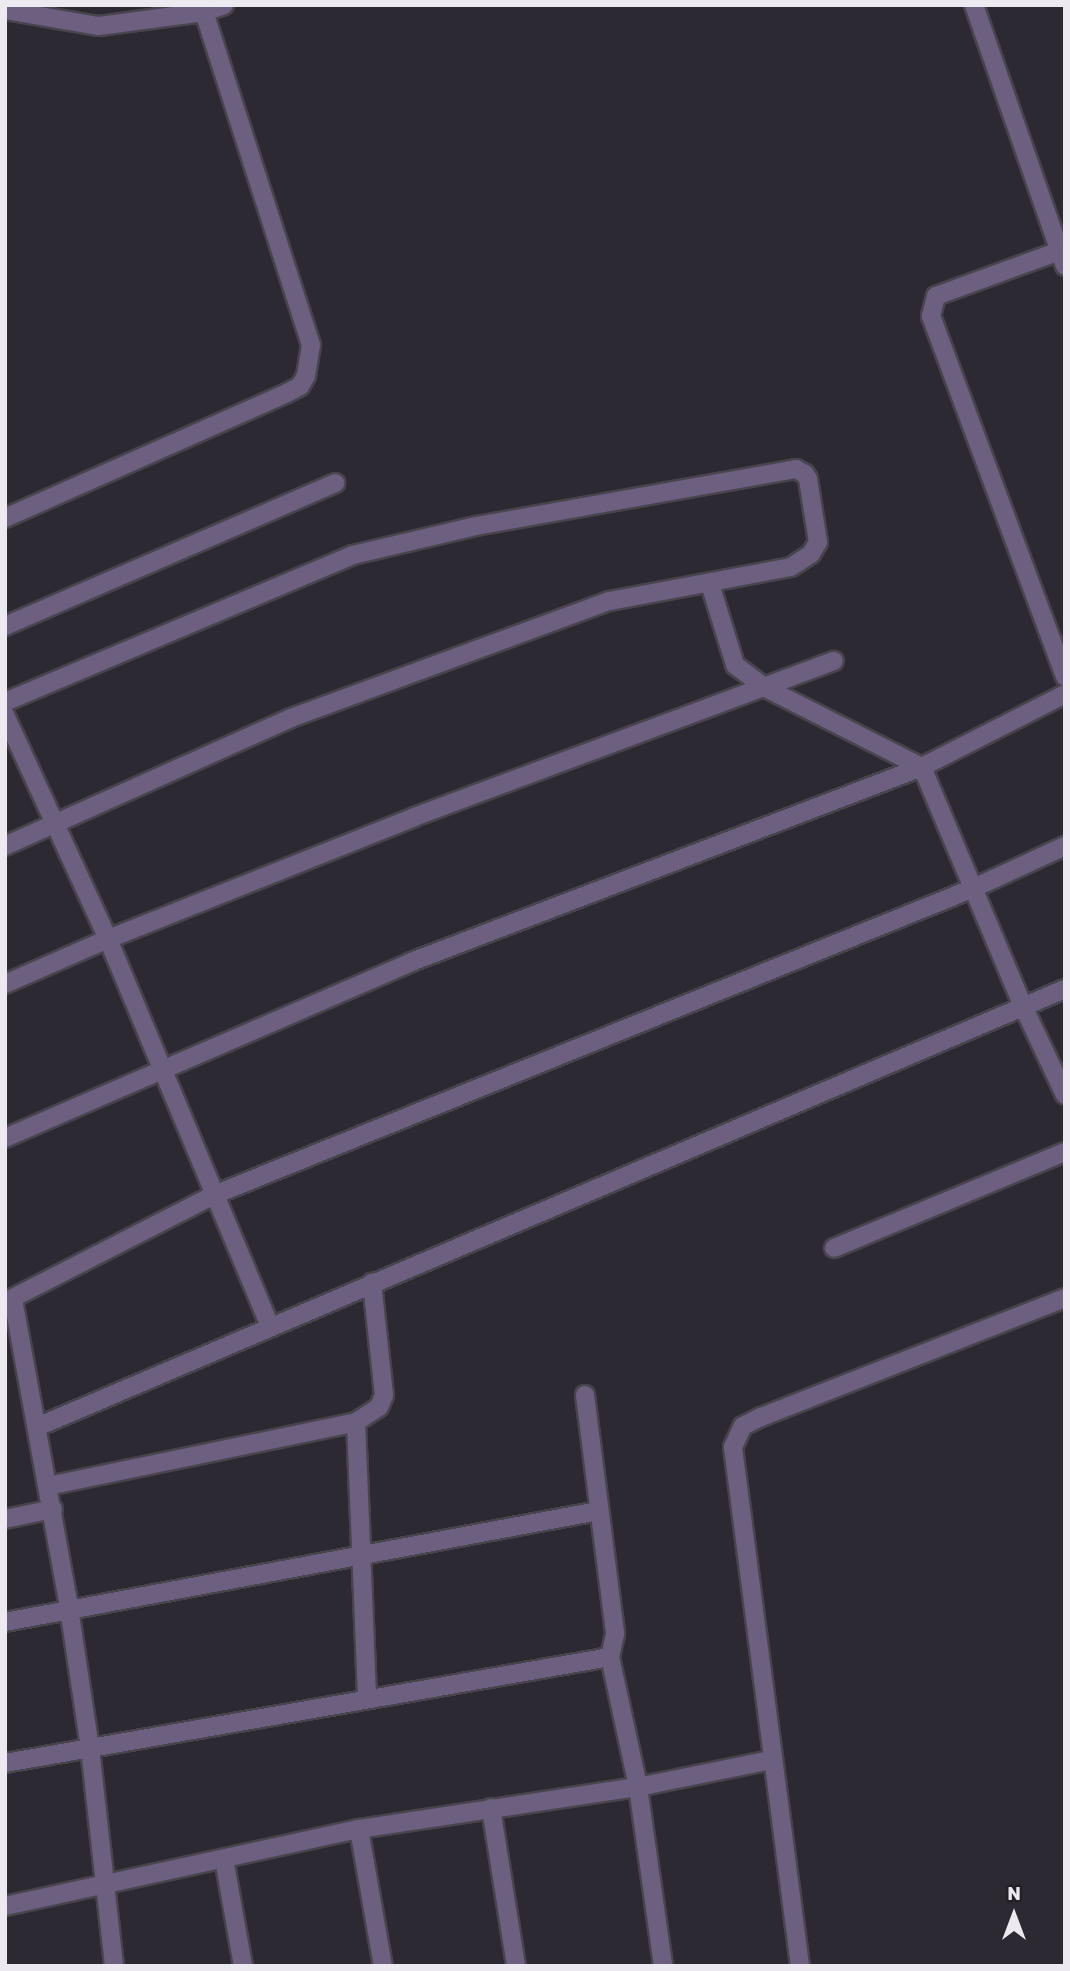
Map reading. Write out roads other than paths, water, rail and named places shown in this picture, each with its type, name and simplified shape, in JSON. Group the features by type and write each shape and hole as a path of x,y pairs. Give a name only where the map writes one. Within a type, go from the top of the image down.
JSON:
{"street":[{"path":"5,10 99,26 204,12 223,5"},
{"path":"974,5 1063,256 936,296 931,316 1065,677"},
{"path":"5,518 287,393 300,386 306,376 311,345 204,12"},
{"path":"5,702 353,555 476,526 796,469 802,471 808,479 818,542 811,554 791,567 609,601 291,718 5,846"},
{"path":"5,626 335,484"},
{"path":"710,584 736,666 764,687 922,767 1023,1006 1065,1095"},
{"path":"5,984 108,939 414,817 834,661"},
{"path":"5,1138 411,962 922,767 1065,694"},
{"path":"5,715 57,822 108,939 270,1326"},
{"path":"114,1966 90,1748 69,1608 37,1427 9,1301 214,1195 974,888 1065,846"},
{"path":"37,1427 1065,989"},
{"path":"834,1248 1065,1152"},
{"path":"48,1486 356,1422 379,1407 384,1395 372,1283"},
{"path":"800,1966 771,1760 733,1447 743,1426 1065,1298"},
{"path":"585,1395 615,1634 610,1657 638,1787 663,1966"},
{"path":"356,1422 359,1556 367,1699"},
{"path":"5,1519 52,1509"},
{"path":"5,1622 598,1511"},
{"path":"5,1763 610,1657"},
{"path":"5,1906 359,1829 638,1787 771,1760"},
{"path":"491,1808 516,1966"},
{"path":"359,1829 383,1966"},
{"path":"225,1859 243,1966"}]}
